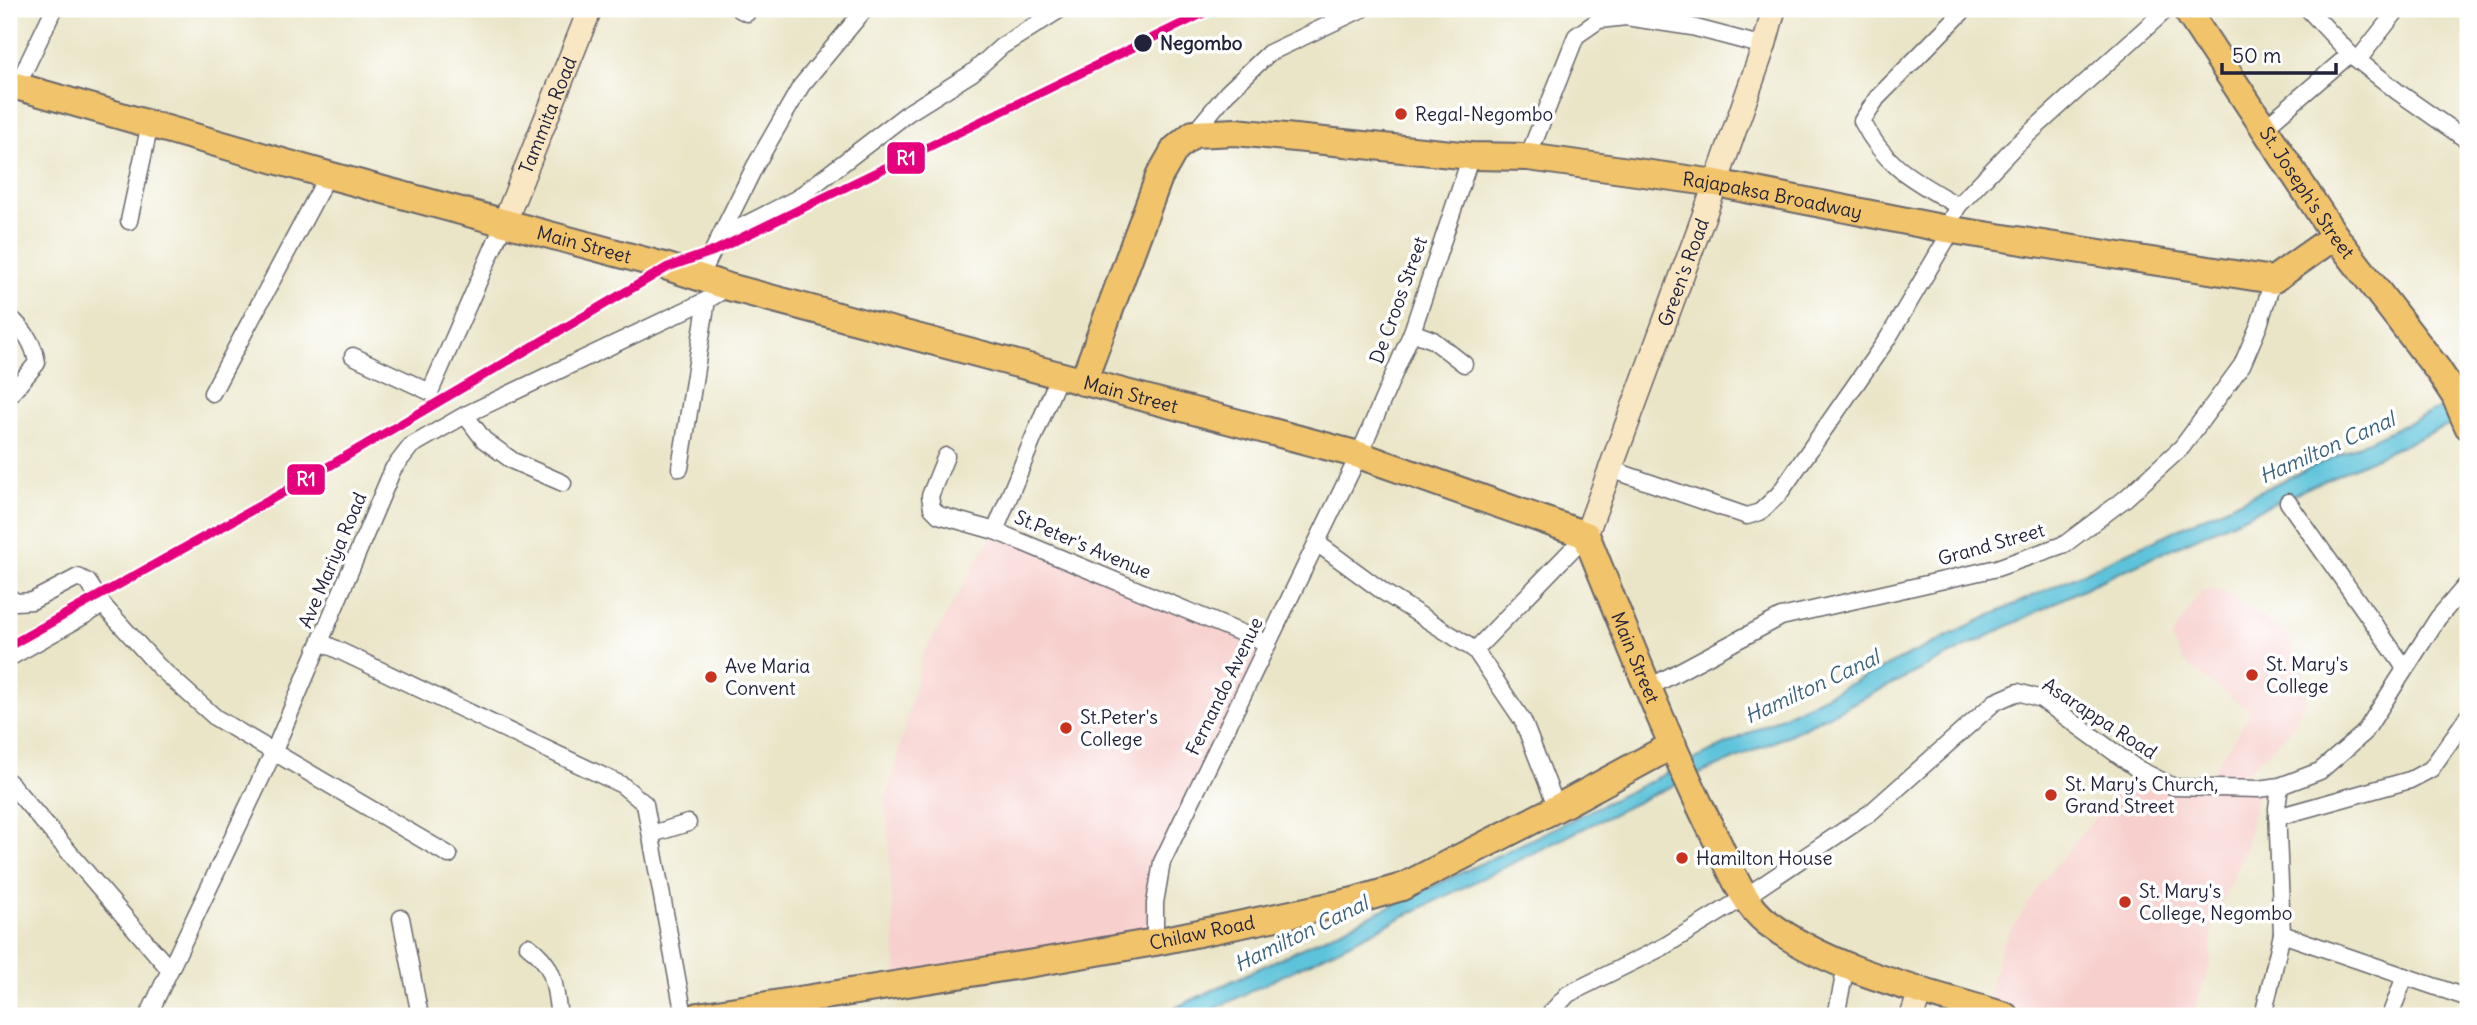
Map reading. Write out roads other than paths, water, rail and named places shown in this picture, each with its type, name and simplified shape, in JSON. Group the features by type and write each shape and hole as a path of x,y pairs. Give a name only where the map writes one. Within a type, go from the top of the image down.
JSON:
{"main road":[{"name":"Tammita Road","path":"505,221 590,9"},
{"name":"Green's Road","path":"1586,535 1716,183 1764,46 1774,9"},
{"name":"St. Joseph's Street","path":"2186,9 2334,236 2438,370 2455,396 2468,425"},
{"name":"Main Street","path":"13,85 328,175 505,221 712,288 1359,455 1586,535 1688,783 1745,897 1766,922 1801,944 1846,966 2005,1016"},
{"name":"Rajapaksa Broadway","path":"1193,134 1236,132 1471,156 1528,157 1716,183 2273,280"},
{"path":"1071,379 1159,177 1175,149 1193,134"},
{"path":"2273,280 2334,236"},
{"name":"Chilaw Road","path":"698,1016 1155,942 1354,901 1402,887 1673,745"},
{"path":"1912,1016 1921,989"}],"street":[{"path":"13,85 54,9"},
{"path":"680,468 721,237 755,166 801,86 865,9"},
{"path":"721,237 796,199 908,113 972,73 1002,47 1061,9"},
{"path":"1193,134 1227,93 1269,53 1362,9"},
{"path":"1952,222 1896,168 1872,140 1862,121 1877,98 1965,9"},
{"path":"1610,469 1747,516 1760,512 1779,494 1888,338 1952,222 2013,148 2166,9"},
{"path":"2308,9 2354,57 2468,141"},
{"path":"2264,128 2354,57 2398,9"},
{"path":"1528,157 1576,36 1599,20 1626,17 1692,27 1764,46"},
{"path":"130,221 150,124"},
{"name":"De Croos Street","path":"1359,455 1412,331 1471,156"},
{"path":"212,393 328,175"},
{"path":"353,356 430,392 505,221"},
{"name":"Grand Street","path":"1648,688 1781,617 1997,568 2065,544 2126,498 2182,447 2242,365 2259,325 2273,280"},
{"name":"Ave Mariya Road","path":"148,1016 274,751 393,469 411,446 465,415 712,288"},
{"path":"9,316 20,326 35,348 37,363 9,396"},
{"path":"1412,331 1433,340 1464,364"},
{"path":"995,531 1071,379"},
{"path":"465,415 484,440 513,461 563,483"},
{"name":"Fernando Avenue","path":"1155,942 1155,903 1162,862 1359,455"},
{"name":"St.Peter's Avenue","path":"946,456 930,496 932,508 939,515 995,531 1268,644"},
{"path":"2288,502 2405,668"},
{"path":"1475,650 1586,535"},
{"path":"1317,543 1385,593 1475,650 1523,721 1557,808"},
{"path":"9,597 16,602 32,601 78,577 88,582 103,605 158,666 216,718 449,855"},
{"name":"Asarappa Road","path":"1548,1016 1568,994 1663,947 1745,897 1870,813 1996,702 2018,692 2040,699 2136,768 2174,787 2259,789 2280,786 2320,771 2364,733 2438,618 2468,583"},
{"path":"9,658 103,605"},
{"path":"321,642 622,785 645,804 684,1016"},
{"path":"2277,817 2410,780 2431,769 2468,716"},
{"path":"9,782 170,970"},
{"path":"2263,1016 2282,934 2277,817 2280,786"},
{"path":"652,834 688,824"},
{"path":"401,918 421,1016"},
{"path":"2282,934 2468,998"},
{"path":"527,946 541,955 552,972 559,1016"},
{"path":"1836,1016 1846,966"},
{"path":"2390,1016 2406,976"}],"water":[{"path":"2468,391 2468,416 2091,585 1787,736 1654,794 1200,1016 1158,1016 1503,853 1987,617 2462,398"}],"place":[{"name":"Negombo","path":"1143,43"},
{"name":"Regal-Negombo","path":"1401,114"},
{"name":"St. Mary's College","path":"2252,675"},
{"name":"Ave Maria Convent","path":"711,677"},
{"name":"St.Peter's College","path":"1066,728"},
{"name":"St. Mary's Church, Grand Street","path":"2051,795"},
{"name":"Hamilton House","path":"1682,858"},
{"name":"St. Mary's College, Negombo","path":"2125,902"}],"water label":[{"name":"Hamilton Canal","path":"2327,448"},
{"name":"Hamilton Canal","path":"1812,687"},
{"name":"Hamilton Canal","path":"1301,934"}]}
